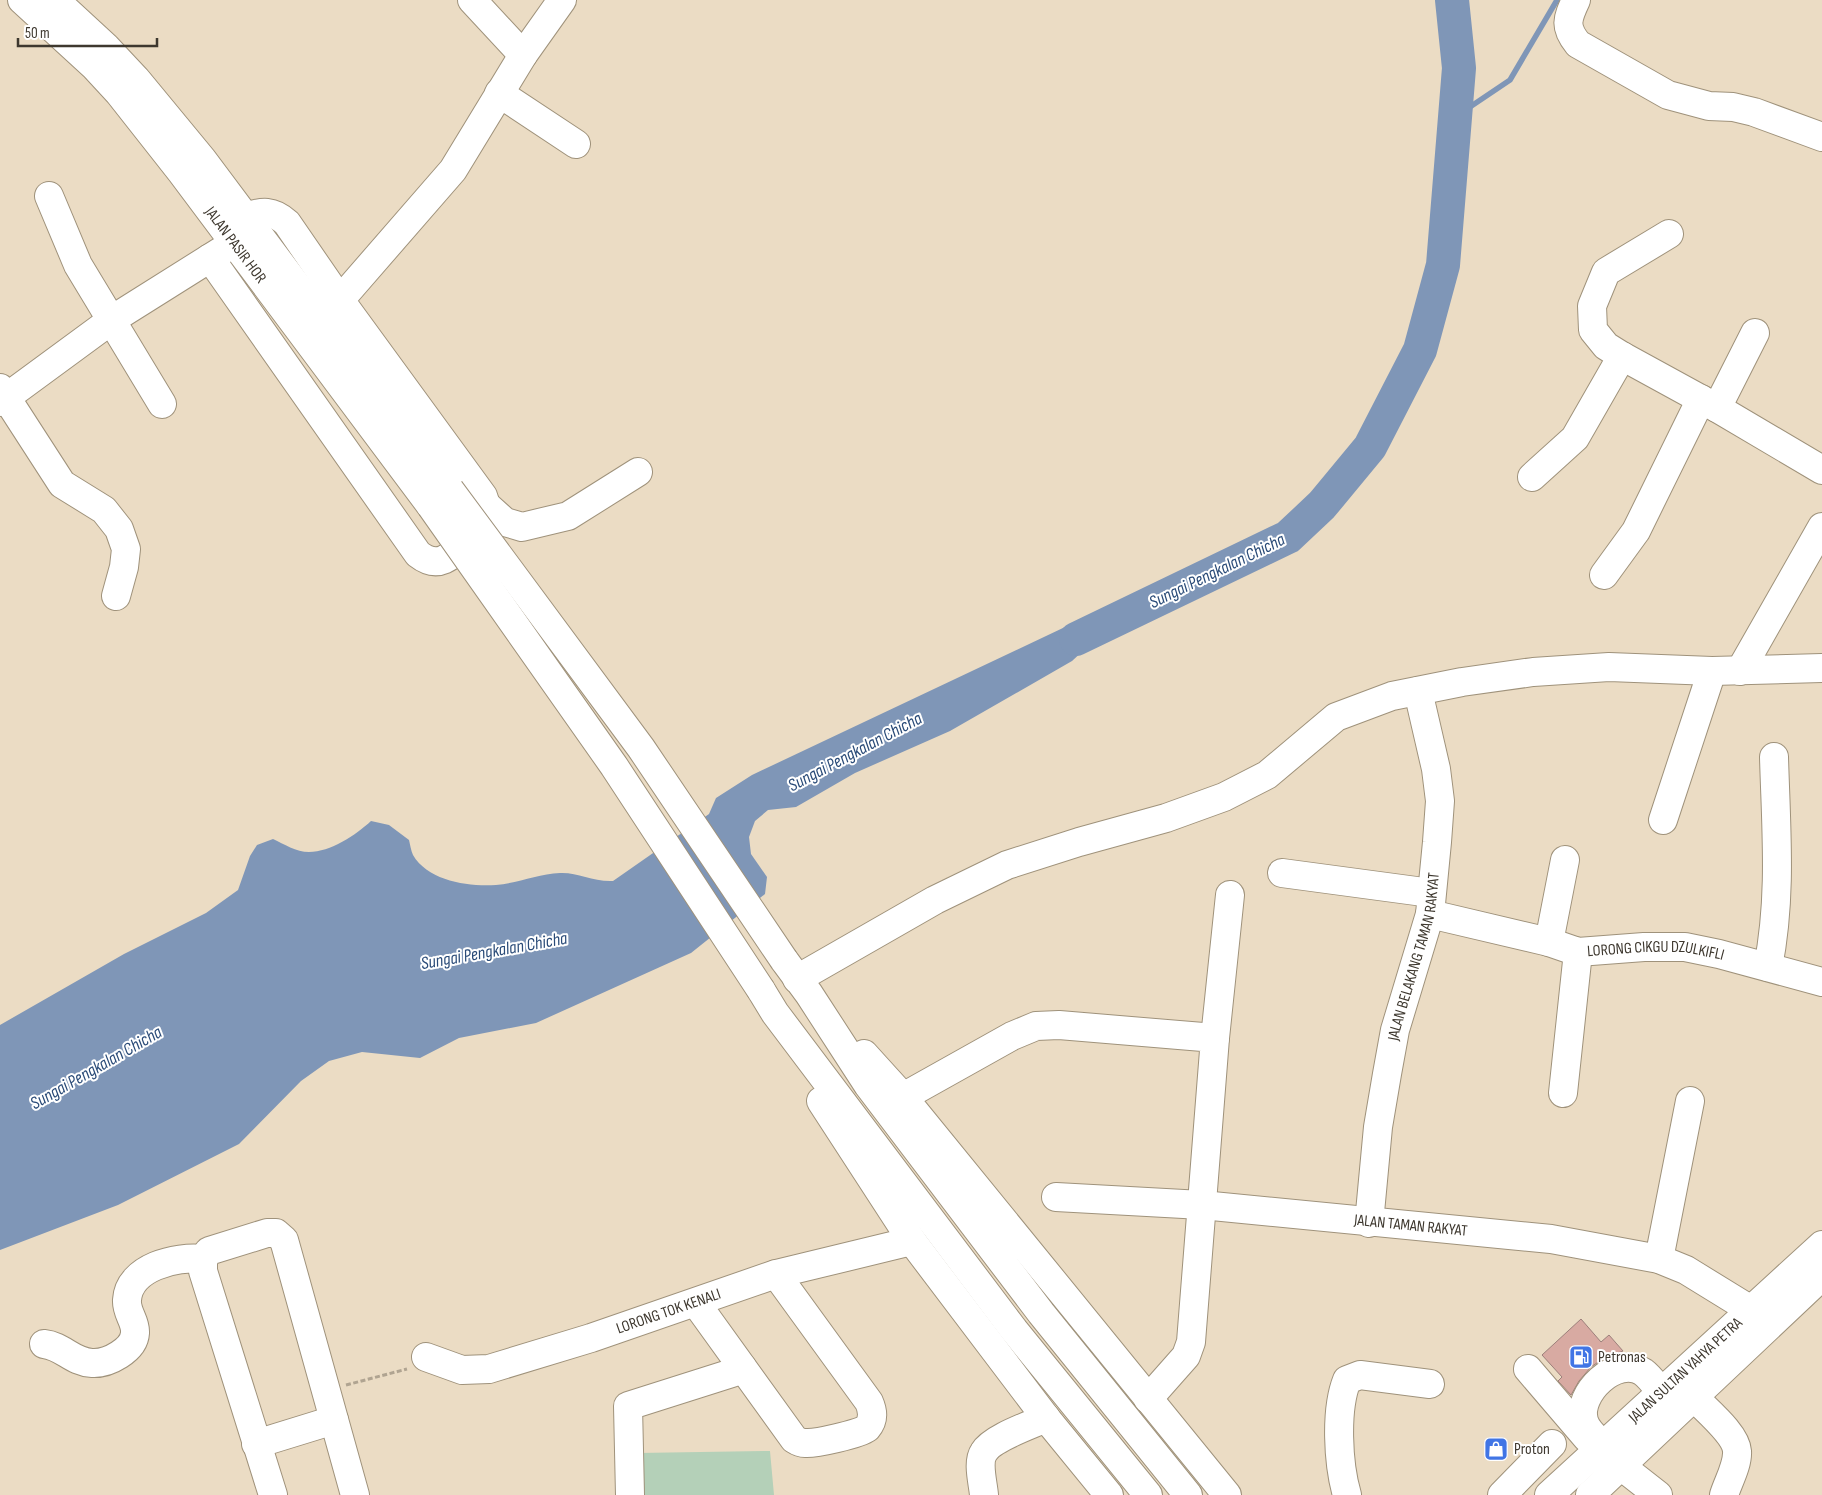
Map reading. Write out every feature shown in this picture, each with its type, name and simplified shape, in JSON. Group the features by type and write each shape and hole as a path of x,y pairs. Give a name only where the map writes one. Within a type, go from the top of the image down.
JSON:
{"main road":[{"name":"JALAN PASIR HOR","path":"22,0 95,67 119,93 234,243 440,498"},
{"name":"JALAN PASIR HOR","path":"55,0 106,47 136,78 202,159 245,217 440,498"},
{"path":"472,0 523,55"},
{"path":"340,300 452,170 523,55 562,0"},
{"path":"1576,0 1568,23 1570,34 1578,44 1668,95 1709,106 1733,107 1822,137"},
{"path":"499,93 576,144"},
{"path":"49,196 78,265 162,404"},
{"path":"210,258 418,554 426,561 437,562 449,558 480,524 486,514 483,496 340,300 287,223 279,216 260,212 245,217"},
{"path":"1669,234 1606,272 1592,306 1593,330 1606,346 1622,356 1709,403 1822,470"},
{"path":"116,596 124,567 126,548 118,529 104,510 62,484 2,396 112,319 234,243"},
{"path":"1604,575 1636,531 1709,403 1755,334"},
{"path":"1532,477 1575,438 1622,356"},
{"path":"486,505 505,522 522,527 568,516 638,472"},
{"path":"440,498 640,748 868,1085 1041,1313 1188,1495"},
{"path":"440,498 761,990 826,1109 912,1241 1046,1418 1109,1495"},
{"path":"1740,671 1822,527"},
{"path":"797,978 935,900 1007,865 1079,842 1166,818 1224,797 1267,775 1336,717 1392,696 1462,682 1533,672 1609,667 1712,671 1822,668"},
{"path":"1663,820 1712,671"},
{"name":"JALAN BELAKANG TAMAN RAKYAT","path":"1369,1222 1378,1127 1395,1030 1430,904 1440,801 1436,769 1418,691"},
{"path":"1768,967 1776,928 1778,887 1774,757"},
{"path":"1549,942 1565,860"},
{"name":"LORONG CIKGU DZULKIFLI","path":"1282,872 1430,904 1578,952 1644,947 1685,947 1822,982"},
{"path":"1148,1399 1186,1356 1191,1342 1216,1038 1230,895"},
{"path":"1563,1093 1578,952"},
{"path":"797,978 904,1097 1227,1495"},
{"path":"775,1013 1014,1330 1148,1495"},
{"path":"904,1097 1012,1036 1036,1026 1059,1025 1216,1038"},
{"path":"1659,1259 1690,1101"},
{"name":"JALAN TAMAN RAKYAT","path":"1056,1197 1202,1205 1551,1240 1659,1259 1686,1270 1751,1310"},
{"path":"273,1495 202,1271 203,1259 209,1251 266,1233 276,1232 284,1240 355,1495"},
{"name":"LORONG TOK KENALI","path":"426,1357 462,1370 489,1369 696,1303 776,1274 912,1241"},
{"name":"JALAN SULTAN YAHYA PETRA","path":"1549,1495 1822,1245"},
{"path":"44,1344 56,1345 73,1360 94,1364 123,1354 131,1345 135,1333 133,1322 127,1313 127,1299 131,1284 158,1265 188,1257 203,1259"},
{"path":"696,1303 790,1435 799,1442 810,1443 857,1433 866,1428 872,1420 873,1411 869,1402 776,1274"},
{"name":"JALAN SULTAN YAHYA PETRA","path":"1590,1495 1822,1276"},
{"path":"630,1495 628,1406 732,1373 742,1368"},
{"path":"1601,1448 1586,1428 1583,1410 1588,1394 1612,1370 1628,1368 1643,1372 1661,1392"},
{"path":"1528,1369 1601,1448"},
{"path":"1347,1495 1343,1482 1340,1429 1342,1392 1347,1380 1360,1375 1430,1384"},
{"path":"1694,1397 1734,1439 1737,1450 1736,1460 1724,1495"},
{"path":"984,1495 981,1460 984,1452 993,1442 1046,1418"},
{"path":"256,1444 334,1420"},
{"path":"1502,1495 1552,1444"},
{"path":"1621,1466 1658,1495"}],"path":[{"path":"326,1390 417,1367 426,1357"}],"green space":[{"path":"770,1451 774,1495 634,1495 637,1453"}],"water":[{"path":"1121,616 1072,661 950,731 855,773 796,807 768,810 755,821 749,837 751,854 767,877 765,894 691,953 536,1023 459,1038 420,1058 362,1052 329,1061 301,1081 239,1144 118,1205 0,1250 0,1025 124,954 206,913 238,890 250,856 257,845 273,839 299,851 317,851 342,842 371,821 389,825 409,840 413,855 428,871 462,883 496,885 560,873 613,881 709,814 716,798 752,775 1084,618"}],"building":[{"path":"1581,1319 1601,1342 1609,1335 1623,1351 1604,1358 1591,1367 1579,1381 1571,1395 1558,1381 1562,1377 1542,1355"}],"waterway":[{"name":"Sungai Pengkalan Chicha","path":"1076,639 1288,537 1322,505 1370,447 1420,350 1443,265 1459,68 1452,0"},
{"path":"1455,117 1510,80 1557,0"}],"place":[{"name":"Petronas","path":"1581,1357"},
{"name":"Proton","path":"1496,1449"}]}
